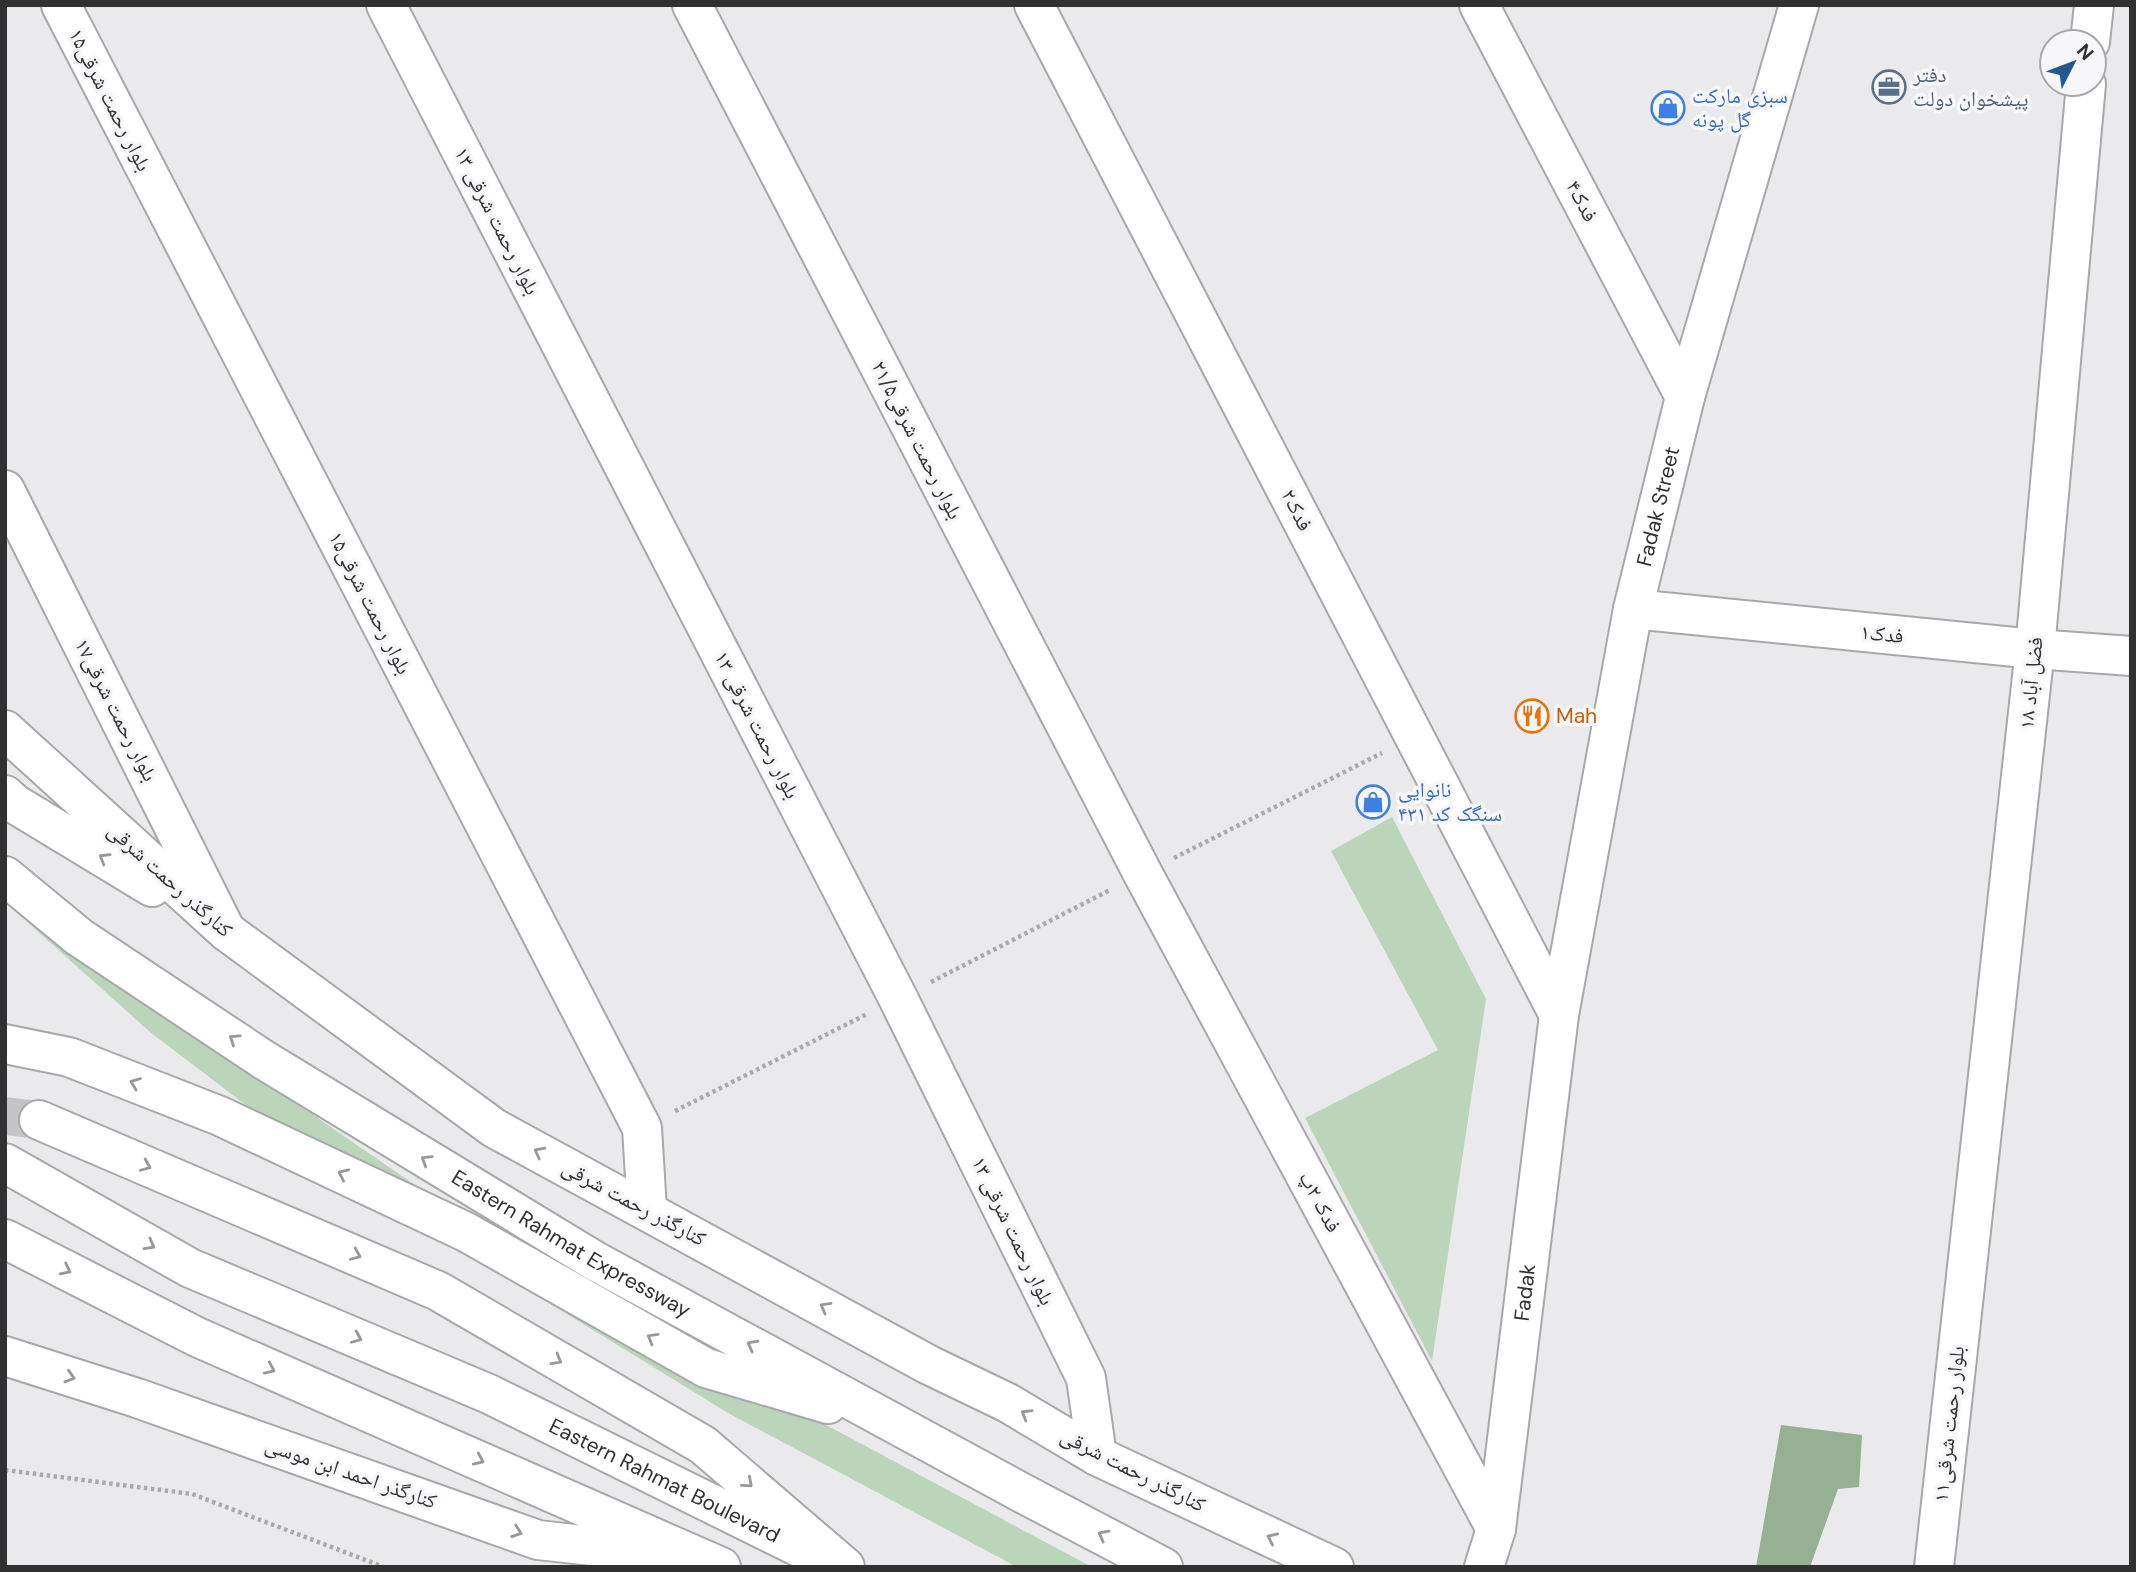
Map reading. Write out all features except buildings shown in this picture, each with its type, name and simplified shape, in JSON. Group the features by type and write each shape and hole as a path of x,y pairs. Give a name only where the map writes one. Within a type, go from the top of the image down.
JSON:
{"main road":[{"name":"بلوار رحمت شرقی۱۵","path":"61,5 642,1128 647,1210"},
{"name":"بلوار رحمت شرقی ۱۳","path":"386,5 892,986 1086,1378 1097,1456"},
{"name":"بلوار رحمت شرقی۲۱/۵","path":"692,5 1143,874"},
{"name":"فدک۲","path":"1034,5 1559,1015"},
{"name":"فدک۴","path":"1479,5 1685,397"},
{"name":"Fadak Street","path":"1559,1015 1633,609 1685,397 1799,5"},
{"path":"2092,28 2094,5"},
{"name":"فضل آباد ۱۸","path":"1964,1280 2035,649 2085,98"},
{"name":"بلوار رحمت شرقی۱۷","path":"5,490 226,931"},
{"name":"فدک۱","path":"1633,609 2131,656"},
{"name":"کنارگذر رحمت شرقی","path":"5,730 226,931 494,1128 929,1365 1008,1404 1097,1456 1334,1567"},
{"path":"5,795 15,804 226,931"},
{"name":"فدک ۲پ","path":"1143,874 1496,1529"},
{"name":"Eastern Rahmat Expressway","path":"5,876 79,937 264,1060 439,1168 595,1261 1163,1567"},
{"name":"Fadak","path":"1484,1567 1496,1529 1559,1015"},
{"path":"5,1044 69,1057 220,1116 466,1232 706,1368 900,1426"},
{"path":"39,1120 438,1291 703,1445 845,1567"},
{"name":"Eastern Rahmat Boulevard","path":"5,1163 190,1268 489,1394 839,1567"},
{"path":"5,1239 197,1337 712,1563"},
{"name":"بلوار رحمت شرقی۱۱","path":"1934,1567 1964,1280"},
{"name":"کنارگذر احمد ابن موسی","path":"5,1356 137,1398 538,1539 712,1563"}],"path":[{"path":"1143,874 1414,736"},
{"path":"5,1470 191,1494 384,1567"}],"green space":[{"path":"1392,817 1486,999 1432,1361 1305,1118 1438,1050 1331,851"},
{"path":"5,866 322,1121 549,1277 1092,1567 1017,1567 728,1413 326,1166 150,1032 5,902"},
{"path":"1781,1425 1862,1435 1859,1487 1838,1489 1810,1567 1756,1567"}],"tunnel":[{"path":"5,1116 39,1120"}],"place":[{"name":"دفتر پیشخوان دولت","path":"1889,87"},
{"name":"سبزی مارکت گل پونه","path":"1668,108"},
{"name":"Mah","path":"1532,716"},
{"name":"نانوایی سنگک کد ۴۳۱","path":"1373,802"}]}
